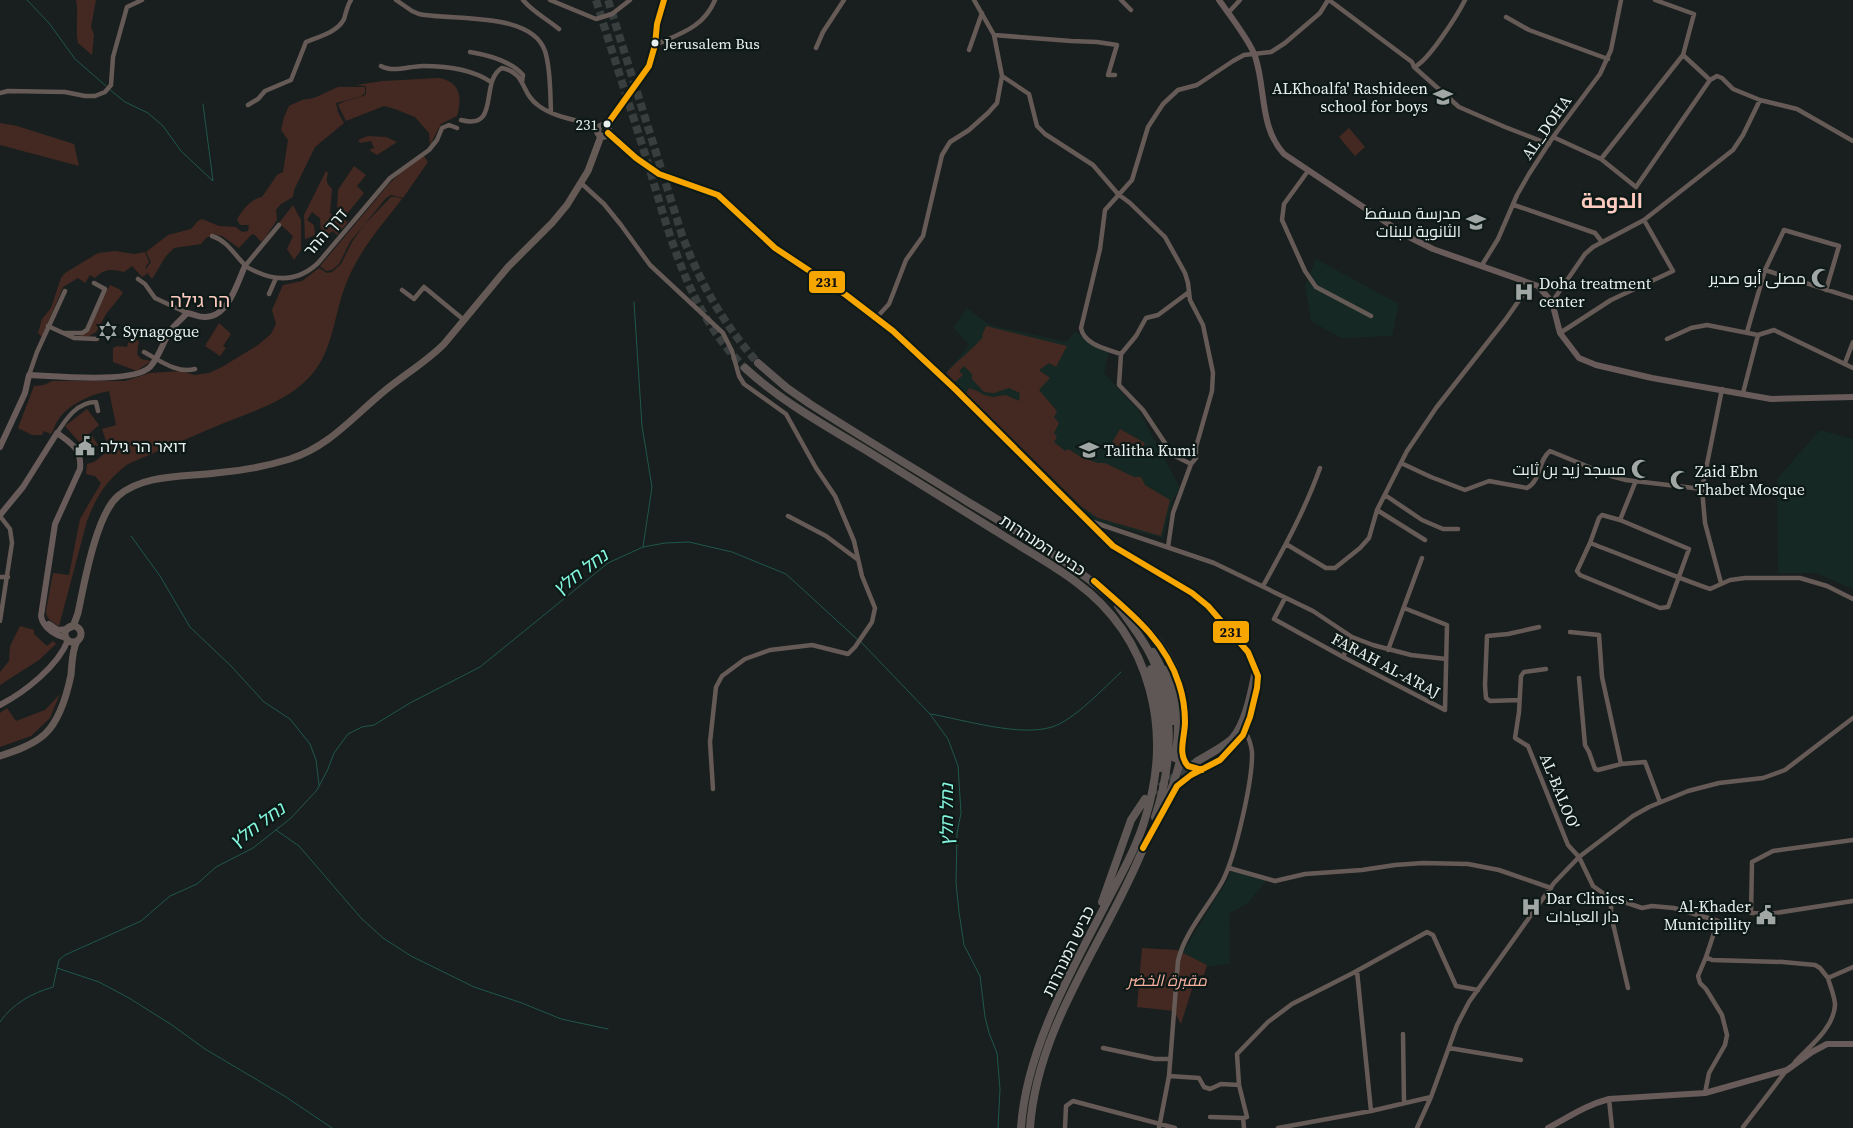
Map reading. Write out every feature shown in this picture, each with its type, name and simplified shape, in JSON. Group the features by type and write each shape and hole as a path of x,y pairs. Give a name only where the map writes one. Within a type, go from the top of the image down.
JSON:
{"highway":[{"name":"כביש המנהרות","path":"758,363 780,383 810,404 1048,550 1094,581 1113,598"},
{"name":"כביש המנהרות","path":"745,368 780,398 1077,582 1135,638 1148,659 1162,675 1164,740 1158,779 1145,820 1126,866 1055,1008 1037,1055 1026,1094 1022,1128"},
{"path":"1113,598 1124,607 1151,639 1172,706 1172,764 1156,826"},
{"path":"1113,598 1133,626 1162,675 1167,712 1169,749 1156,814 1144,848"},
{"path":"1196,762 1229,741 1237,732 1243,722 1256,670"},
{"path":"1144,848 1156,826 1171,788 1182,748 1185,727 1180,685 1162,675"},
{"path":"1082,952 1117,865 1131,820 1145,799"},
{"name":"כביש המנהרות","path":"1030,1128 1034,1096 1046,1051 1066,1005 1144,848"}],"main road":[{"path":"0,756 24,747 45,734 60,710 64,698 71,650 70,640 66,633 72,628 78,613 102,521 116,498 124,491 136,485 155,480 248,468 289,459 315,449 382,393 434,354 513,262 552,223 576,193 588,171 603,131 653,171 667,178 708,189 718,195 775,248 877,318 955,390 1113,546 1192,593 1208,606 1248,652 1258,676 1257,688 1245,731 1220,760 1183,780 1177,786 1156,826"},
{"path":"70,640 81,638 81,633 72,628"},
{"path":"1182,748 1183,760 1187,766 1202,770"}],"street":[{"path":"0,93 65,92 95,96 105,92 110,85 113,57 127,7 142,0"},
{"path":"248,105 258,99 265,91 291,80 306,42 336,29 344,18 351,0"},
{"path":"396,0 419,14 511,24 533,34 541,43 545,52 551,112"},
{"path":"523,0 532,10 559,29"},
{"path":"550,0 596,20 612,14 630,0"},
{"path":"461,120 469,122 478,121 484,115 489,105 491,82 497,71 502,68 511,70 519,75 534,102 551,112 603,131 649,66 655,45 657,24 664,0"},
{"path":"655,45 696,25 707,16 715,0"},
{"path":"816,48 823,32 844,0"},
{"path":"877,318 889,304 906,260 923,236 942,155 950,142 968,130 998,103 1002,76 994,35 976,2 983,0"},
{"path":"1121,0 1131,10"},
{"path":"1219,0 1254,54 1266,118 1275,144 1284,154 1405,235 1433,249 1538,286 1552,302 1560,333 1579,358 1596,365 1652,378 1771,399 1853,397"},
{"path":"1228,13 1240,0"},
{"path":"1121,354 1091,342 1082,333 1081,328 1100,249 1105,210 1132,180 1148,127 1163,104 1178,90 1197,85 1244,55 1259,55 1271,52 1285,43 1320,13 1329,0 1412,62 1414,68 1459,107 1549,144"},
{"path":"1414,68 1425,60 1436,46 1465,0"},
{"name":"AL_DOHA","path":"1482,265 1498,238 1517,195 1553,137 1600,74 1608,59 1621,0"},
{"path":"1601,159 1683,55 1694,14 1654,0"},
{"path":"969,50 982,12"},
{"path":"1506,17 1529,30 1608,59"},
{"path":"994,35 1117,45 1108,75 1115,75"},
{"path":"470,52 504,62 518,70 523,75 522,83"},
{"path":"1683,55 1710,80"},
{"path":"381,66 392,69 422,66 440,67 482,76 491,82"},
{"path":"1002,76 1029,94 1037,126 1045,134 1092,165 1118,194 1165,237 1185,273 1190,300 1203,325 1212,363 1214,383 1196,447 1196,458 1191,464 1173,513 1168,547"},
{"path":"1553,137 1601,159 1636,187 1710,80 1717,76 1733,88 1760,100 1797,109 1853,141"},
{"path":"1552,302 1585,254 1602,242 1644,220 1733,150 1743,135 1760,100"},
{"name":"דרך ההר","path":"245,266 265,276 276,278 298,277 310,270 395,173 429,150 437,140 442,128 449,125 457,128"},
{"path":"1308,171 1284,204 1282,220 1305,271 1316,287 1371,316"},
{"path":"581,183 604,204 650,265 723,333 732,351 739,376 747,387 786,414 816,468 835,496 854,541 857,559 866,588 872,600 875,614 866,632 848,654 812,644 770,650 745,659 722,676 718,682 710,742 713,789"},
{"path":"1514,205 1595,233 1602,242"},
{"path":"1560,333 1611,300 1673,271 1644,220"},
{"path":"138,279 145,284 155,298 187,313 208,318 220,311 232,296 245,266 279,225"},
{"path":"1747,332 1765,270 1784,230 1839,246 1826,290"},
{"path":"212,236 226,244 245,266"},
{"path":"1765,270 1853,298"},
{"path":"269,294 276,278"},
{"path":"64,334 79,334 86,330 105,289 94,283"},
{"path":"1286,544 1326,568 1336,568 1360,548 1368,538 1377,510 1401,463 1436,408 1506,320 1531,283"},
{"path":"402,290 414,299 424,287 464,320"},
{"path":"0,448 24,393 31,365 65,291"},
{"path":"1188,292 1158,315 1146,318 1136,336 1121,354 1119,385 1142,410 1173,455 1191,464"},
{"path":"29,375 127,376 149,368 171,330 187,313"},
{"path":"1667,339 1691,328 1707,325 1758,335 1774,330 1853,368"},
{"path":"48,326 74,338 96,339"},
{"path":"1743,393 1758,335"},
{"path":"1845,363 1853,342"},
{"path":"144,352 156,358 157,361 178,369 195,369"},
{"path":"1721,583 1705,523 1702,490 1722,389"},
{"path":"0,621 12,551 12,535 0,515 23,486 69,416 84,404 96,402 98,411"},
{"path":"0,705 32,683 55,662 70,640 52,631 43,623 41,616 55,524 80,469 81,460 78,452 57,433"},
{"path":"1401,463 1465,490 1489,481 1527,488 1532,485 1546,455 1550,451 1611,476 1635,483 1702,490"},
{"path":"1262,586 1309,499 1320,468"},
{"path":"1620,520 1635,483"},
{"path":"1385,495 1422,520 1443,530 1458,529"},
{"path":"1377,510 1425,540"},
{"path":"1602,515 1620,520 1689,549 1668,607 1660,608 1580,575 1577,571 1590,543 1599,518 1602,515"},
{"path":"788,516 826,536 857,559"},
{"path":"1085,520 1091,520 1214,563 1313,611 1352,637 1411,656 1446,659"},
{"path":"1590,543 1710,590 1730,580 1745,578 1800,578 1826,586 1853,599"},
{"path":"1388,650 1422,558"},
{"path":"0,577 8,577"},
{"name":"FARAH AL-A'RAJ","path":"1285,598 1274,619 1445,710 1447,625 1404,608"},
{"path":"42,606 44,618 58,630 72,628"},
{"path":"1519,700 1490,701 1486,698 1487,636 1508,634 1539,627"},
{"path":"1570,632 1599,635 1602,677 1622,764"},
{"path":"1343,657 1352,637"},
{"name":"AL-BALOO'","path":"1546,669 1524,672 1521,676 1515,738 1528,746 1568,845 1579,857"},
{"path":"1579,678 1585,745 1595,769 1645,762 1660,802"},
{"path":"1417,1128 1431,1097 1457,1025 1469,1002 1551,888 1579,857 1633,816 1660,802 1688,791 1719,783 1763,778 1785,770 1853,718"},
{"path":"1159,1125 1169,1076 1180,950 1229,868 1250,780 1252,752 1245,731"},
{"path":"1853,840 1773,851 1752,862 1751,913 1769,914 1853,901"},
{"path":"1579,857 1594,886 1607,896 1642,908 1652,906 1674,908 1718,921 1698,976 1700,983 1706,988 1722,1015 1727,1035 1725,1045 1709,1073 1706,1093"},
{"path":"1229,868 1274,880 1305,874 1362,870 1395,865 1423,863 1468,864 1499,870 1551,888"},
{"path":"1616,898 1611,904 1611,914 1628,988"},
{"path":"1210,1117 1247,1117 1239,1085 1237,1054 1258,1030 1292,1004 1427,932 1432,935 1456,986 1478,990"},
{"path":"1706,957 1712,960 1783,962 1815,966 1820,968 1828,978 1835,1004 1832,1018 1821,1035 1787,1070 1743,1127 1738,1126 1737,1128"},
{"path":"1828,978 1853,967"},
{"path":"1357,971 1371,1111"},
{"path":"1403,1034 1404,1103"},
{"path":"1548,1128 1585,1107 1609,1099 1706,1093 1787,1070 1827,1044 1853,1044"},
{"path":"1103,1048 1155,1059 1170,1059"},
{"path":"1450,1048 1521,1060"},
{"path":"1169,1076 1199,1078 1204,1087 1210,1089 1221,1084 1239,1085"},
{"path":"1278,1128 1371,1111 1431,1097"},
{"path":"1609,1099 1612,1128"},
{"path":"1065,1128 1066,1106 1073,1101 1175,1128"},
{"path":"1242,1118 1244,1128"}],"shaded area":[{"path":"1316,259 1399,304 1392,336 1341,338 1311,321 1305,286"},
{"name":"Talitha Kumi","path":"967,308 990,325 1067,342 1075,331 1096,347 1109,352 1104,373 1139,411 1180,488 1173,499 1163,538 1095,521 1074,505 944,375 969,345 953,327"},
{"path":"1820,430 1853,439 1853,589 1816,573 1778,573 1777,479"},
{"path":"1232,870 1266,881 1248,903 1229,914 1230,963 1207,967 1207,965 1182,953"}],"green space":[{"path":"76,0 96,0 91,27 94,35 92,55 78,43"},
{"path":"439,78 452,83 456,87 459,97 459,109 457,116 441,124 430,145 429,133 415,117 384,106 346,121 338,105 366,94 366,86 356,85 383,81"},
{"path":"338,87 365,87 365,93 360,97 336,103 344,123 315,147 294,190 293,197 281,204 276,210 277,220 261,242 252,234 239,248 222,236 214,234 206,238 201,244 174,248 166,256 152,279 146,271 147,274 142,277 132,266 124,272 108,270 95,278 90,275 85,283 78,278 63,287 42,337 38,333 42,319 51,308 61,278 65,273 98,253 115,251 134,254 145,252 149,262 145,270 151,262 146,252 168,235 191,229 202,219 219,226 236,227 242,232 248,231 249,225 240,225 237,219 250,202 262,197 277,175 283,172 288,140 281,130 289,106 302,100 314,98"},
{"path":"0,123 17,126 74,144 79,166 0,145"},
{"path":"1349,128 1365,147 1355,156 1339,137"},
{"path":"368,136 386,137 397,142 377,155 369,150 374,148 371,141 360,143 358,140"},
{"path":"424,156 428,162 403,198 391,195 386,198 350,242 339,264 332,270 326,271 320,266 388,185 406,167"},
{"path":"354,166 366,175 357,186 364,193 346,215 337,211 338,190"},
{"path":"326,171 328,173 327,182 332,189 330,213 335,218 341,218 348,222 337,235 333,231 326,236 321,234 320,218 312,212 307,220 314,225 315,235 305,239 304,215"},
{"path":"391,197 402,199 371,240 351,272 342,294 328,347 318,366 298,387 273,403 128,464 114,476 99,496 87,521 59,626 52,622 48,618 46,611 53,573 69,575 80,519 101,483 95,476 86,474 87,464 94,462 109,450 102,429 116,425 109,391 96,394 70,407 59,419 51,434 44,431 42,435 32,435 18,428 34,386 44,385 52,381 125,381 150,373 181,371 194,375 209,373 222,367 258,345 271,334 276,324 272,310 283,285 302,281 319,268 327,273 332,272 341,264 352,242 364,225"},
{"path":"293,205 301,220 301,250 294,260 287,249 293,236 279,223"},
{"path":"110,285 123,293 106,314 96,332 88,337 78,335 83,334"},
{"path":"219,323 231,334 223,346 226,348 220,356 205,346"},
{"path":"986,326 1067,346 1056,367 1049,363 1039,370 1050,378 1039,390 1057,411 1054,417 1059,423 1054,433 1057,437 1054,442 1065,451 1068,449 1081,457 1098,463 1105,463 1134,477 1141,477 1145,485 1170,500 1161,536 1098,518 1082,507 966,393 969,388 984,395 993,397 1006,395 1019,401 1020,393 1009,388 994,393 984,392 972,379 972,374 964,366 959,371 963,375 955,382 946,373 983,337"},
{"path":"130,337 139,341 137,354 141,359 151,361 137,371 113,362 113,348 117,346 127,347"},
{"path":"87,409 99,425 82,440 86,438 88,440 91,434 98,445 86,454 85,450 88,448 85,443 81,444 65,426"},
{"path":"1120,429 1145,443 1137,457 1112,443"},
{"path":"20,626 34,630 34,634 47,646 53,641 56,644 39,660 0,685 0,672 9,661 10,646"},
{"path":"60,694 50,718 31,736 0,747 0,713 7,708 16,721 45,710"},
{"name":"مقبرة الخضر","path":"1142,948 1177,950 1207,965 1204,975 1196,976 1181,1024 1174,1011 1137,1007"}],"waterway":[{"path":"27,0 49,23 75,59 106,86"},
{"path":"109,89 125,102 148,113 163,126 181,151 213,181 203,104"},
{"path":"634,302 642,426 652,487 643,547"},
{"path":"131,536 160,576 190,627 231,666 264,702 290,719 310,744 316,760 319,785"},
{"name":"נחל חלץ","path":"0,1022 10,1010 23,1000 53,987 59,960 65,955 141,921 170,896 197,884 216,867 253,848 291,818 317,790 334,753 348,734 362,727 374,725 410,703 480,667 608,563 643,547 665,543 689,542 732,552 786,574 858,640"},
{"name":"נחל חלץ","path":"861,642 930,714 948,739 958,766 961,813 957,833 956,883 959,912 964,945 980,976 985,1017 997,1053 1000,1089 998,1128"},
{"path":"931,714 1008,729 1039,730 1052,727 1070,718 1121,672"},
{"path":"276,830 299,846 361,918 383,938 411,956 474,987 522,1003 561,1019 608,1029"},
{"path":"57,968 99,982 129,998 172,1025 205,1049 286,1097 332,1128"}],"tunnel":[{"path":"596,0 665,220 684,273 709,323 725,346 745,368"},
{"path":"608,0 689,253 714,303 734,334 758,363"},
{"path":"1150,794 1194,763"}],"transit line":[{"name":"231","path":"606,126 649,66 655,45 657,24 664,0"},
{"name":"231","path":"608,133 636,158 659,174 718,195 775,248 846,295 893,331 955,389 1113,546 1192,593 1208,606 1248,652 1258,676 1250,717 1243,735 1220,760 1191,775 1177,786 1143,848"},
{"name":"231","path":"1094,581 1144,627 1165,653 1173,668 1183,698 1185,722 1182,745 1183,756 1188,766 1202,770"}],"place":[{"name":"Jerusalem Bus","path":"655,43"},
{"name":"ALKhoalfa' Rashideen school for boys","path":"1443,97"},
{"name":"231","path":"607,124"},
{"name":"مدرسة مسفط الثانوية للبنات","path":"1476,222"},
{"name":"مصلى أبو صدير","path":"1821,278"},
{"name":"Doha treatment center","path":"1524,292"},
{"name":"Synagogue","path":"108,331"},
{"name":"דואר הר גילה","path":"85,446"},
{"name":"Talitha Kumi","path":"1089,450"},
{"name":"مسجد زيد بن ثابت","path":"1641,469"},
{"name":"Zaid Ebn Thabet Mosque","path":"1680,480"},
{"name":"Dar Clinics - دار العيادات","path":"1531,907"},
{"name":"Al-Khader Municipility","path":"1766,915"}],"district":[{"name":"الدوحة","path":"1612,200"},
{"name":"הר גילה","path":"200,300"}]}
